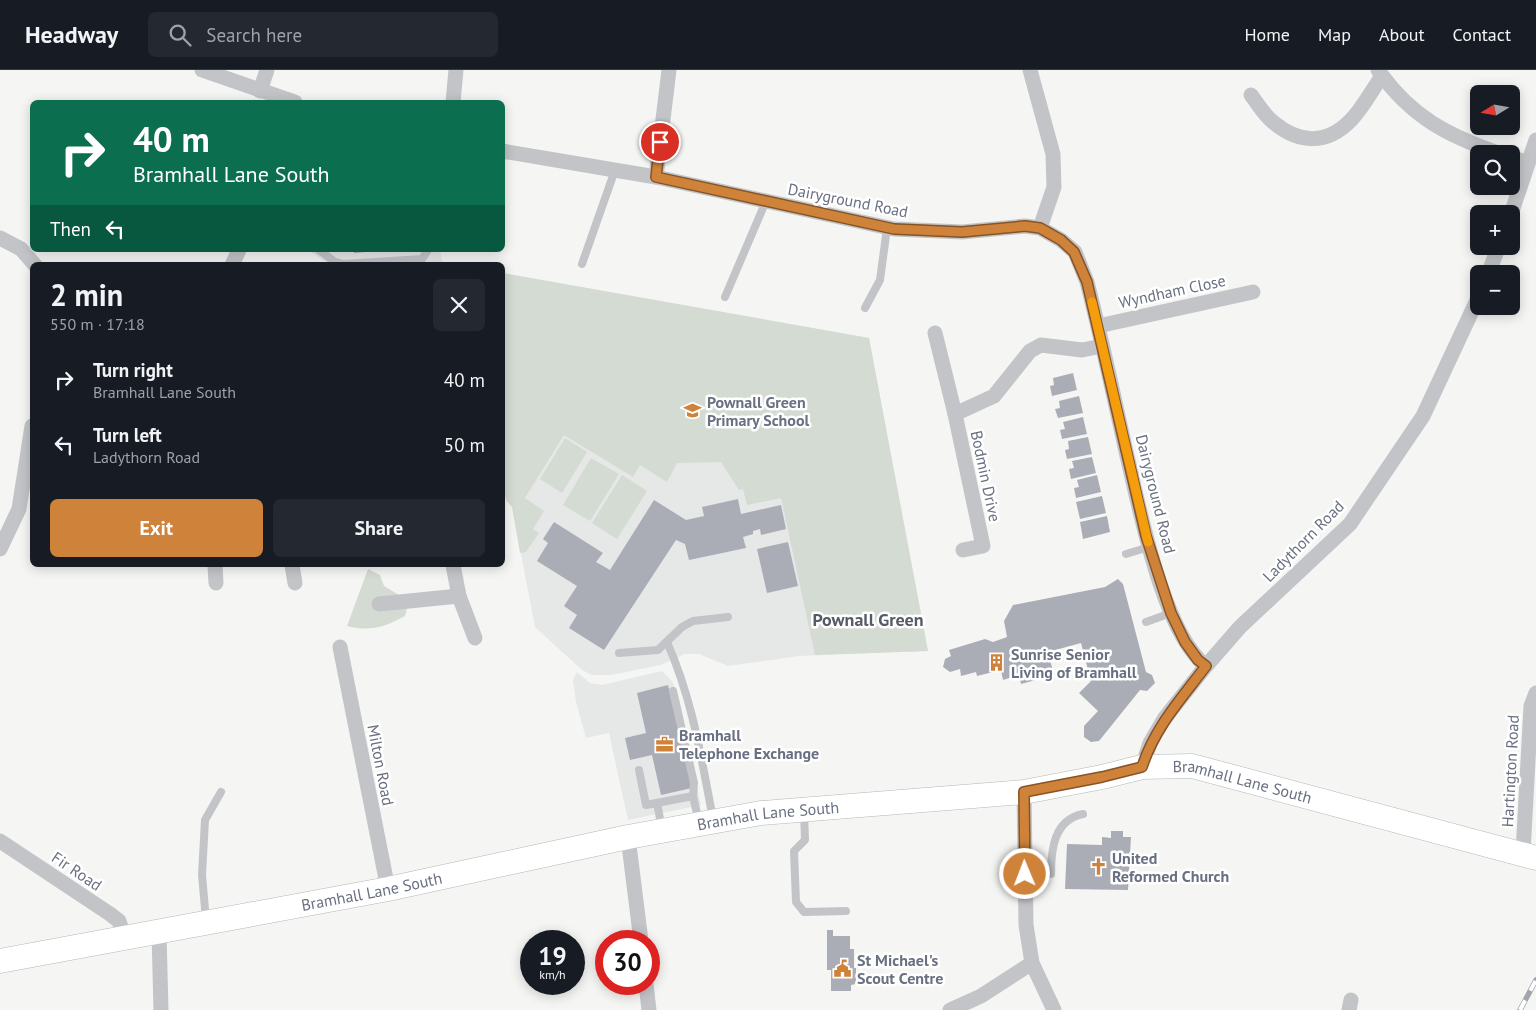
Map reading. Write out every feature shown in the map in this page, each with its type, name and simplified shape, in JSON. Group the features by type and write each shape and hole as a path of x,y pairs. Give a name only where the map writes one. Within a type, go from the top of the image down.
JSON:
{"main road":[{"name":"Bramhall Lane South","path":"0,961 388,889 628,837 761,813 1024,792 1142,767 1192,766 1530,856"}],"street":[{"path":"202,70 285,100"},
{"path":"260,91 267,70"},
{"path":"452,100 456,70"},
{"path":"656,177 669,70"},
{"path":"1030,70 1053,154 1054,187 1040,228"},
{"path":"1251,95 1272,122 1293,135 1316,141 1335,134 1352,120 1380,73 1430,124 1475,145"},
{"path":"1514,205 1536,140"},
{"name":"Dairyground Road","path":"505,152 656,177 887,228 962,232 1025,226 1040,228 1061,240 1074,252 1087,282 1149,547 1171,613 1185,642 1198,660 1206,666"},
{"path":"1520,160 1528,163"},
{"path":"0,238 21,249 32,262"},
{"name":"Wyndham Close","path":"1098,326 1253,292"},
{"name":"Ladythorn Road","path":"1142,767 1150,743 1164,719 1206,666 1240,627 1350,524 1423,416 1470,315"},
{"name":"Bodmin Drive","path":"935,332 955,414 983,546 963,550"},
{"name":"Bodmin Drive","path":"955,414 994,396 1030,351 1041,345 1082,350 1102,346"},
{"path":"0,549 19,509 30,439"},
{"path":"215,567 216,583"},
{"path":"292,567 295,583"},
{"path":"453,567 459,596 475,638"},
{"path":"379,604 459,596"},
{"name":"Milton Road","path":"340,647 388,889"},
{"name":"Hartington Road","path":"1530,856 1531,706 1536,693"},
{"path":"1024,792 1026,925 1032,963 1054,1010"},
{"path":"628,837 640,930"},
{"name":"Fir Road","path":"0,841 119,921 125,939"},
{"path":"159,932 161,1010"},
{"path":"950,1010 981,996 1032,963"},
{"path":"647,995 649,1010"}],"lane":[{"path":"582,264 615,170"},
{"path":"725,297 766,201"},
{"path":"865,308 880,280 887,228"},
{"path":"322,252 335,262"},
{"path":"375,262 422,259 427,252"},
{"path":"1126,554 1149,547"},
{"path":"1146,622 1171,613"},
{"path":"619,653 658,650 682,627 693,621 728,616"},
{"path":"668,642 696,727 706,823"},
{"path":"673,691 694,783 693,796 706,823"},
{"path":"639,770 646,805 693,796"},
{"path":"206,924 202,875 205,820 221,792"},
{"path":"657,803 663,830"},
{"path":"804,809 805,840 794,851 796,902 804,912 846,911"},
{"path":"1025,874 1051,874 1051,857 1056,835 1069,818 1083,814"}],"shaded area":[{"path":"311,252 440,252 442,262 326,262"},
{"name":"Pownall Green Primary School","path":"505,273 869,338 928,651 815,655 781,498 747,505 743,489 739,490 721,462 677,463 667,482 640,465 633,477 564,435 525,498 544,511 533,529 539,533 526,552 520,553 512,507 506,500"},
{"name":"Pownall Green Primary School","path":"505,274 869,338 928,651 799,656 728,666 699,654 685,654 661,665 611,675 592,675 582,670 535,627 512,507 506,500"},
{"path":"565,438 587,452 562,493 540,479"},
{"path":"591,458 619,474 590,521 563,505"},
{"path":"622,475 647,491 617,539 592,523"},
{"path":"368,569 380,575 384,586 409,601 405,616 377,627 363,629 347,626"},
{"path":"662,671 672,681 679,698 701,805 628,820 609,733 586,738 576,702 573,680 577,672 590,683 602,685"}],"building":[{"path":"1073,373 1077,390 1052,396 1050,386 1054,385 1053,378"},
{"path":"1079,396 1083,413 1058,418 1055,409 1060,408 1059,401"},
{"path":"1083,417 1087,434 1062,439 1060,430 1065,429 1063,422"},
{"path":"1088,437 1092,454 1067,459 1065,450 1069,449 1068,441"},
{"path":"1092,457 1096,473 1071,479 1069,469 1074,468 1072,461"},
{"path":"1097,475 1101,492 1076,498 1074,488 1079,487 1077,480"},
{"path":"1102,496 1106,513 1080,519 1076,502"},
{"path":"738,499 741,514 781,505 786,529 761,535 760,529 753,531 753,534 743,537 746,548 689,560 685,544 676,540 604,650 569,628 577,615 564,606 577,586 537,561 548,543 543,539 554,522 603,553 596,562 610,570 654,500 686,520 704,516 702,507"},
{"path":"1107,516 1110,532 1083,539 1080,522"},
{"path":"788,542 798,586 767,593 757,549"},
{"name":"Sunrise Senior Living of Bramhall","path":"1118,579 1123,584 1146,672 1152,675 1155,683 1147,691 1140,690 1099,741 1091,742 1084,737 1084,726 1098,711 1079,693 1091,681 1081,643 1048,652 1054,675 1021,684 1019,675 1003,680 1001,670 977,676 976,672 961,676 960,669 950,672 943,667 945,659 951,656 949,650 985,639 993,642 1007,637 1004,621 1013,605 1105,587"},
{"name":"Bramhall Telephone Exchange","path":"668,685 692,788 661,795 652,755 630,760 625,738 646,733 637,693"},
{"name":"United Reformed Church","path":"1111,831 1123,831 1123,837 1131,837 1128,890 1065,889 1067,844 1102,845 1102,837 1111,838"},
{"path":"827,930 833,930 833,936 850,936 850,949 854,949 854,968 856,968 856,984 851,985 851,991 831,991 831,970 827,970"}],"railway":[{"path":"1520,1010 1536,980"}],"slow traffic":[{"path":"1092,302 1148,542"}],"place":[{"name":"Pownall Green Primary School","path":"693,411"},
{"name":"Sunrise Senior Living of Bramhall","path":"997,663"},
{"name":"Bramhall Telephone Exchange","path":"665,744"},
{"name":"United Reformed Church","path":"1098,867"},
{"name":"St Michael's Scout Centre","path":"843,969"}],"district":[{"name":"Pownall Green","path":"868,620"}],"route":[{"path":"660,142 656,177 894,229 962,232 1004,227 1025,226 1040,228 1061,240 1074,252 1080,263 1087,282 1098,326 1146,536 1171,613 1185,642 1198,660 1206,666 1164,719 1150,743 1142,767 1024,792 1025,874"}]}
